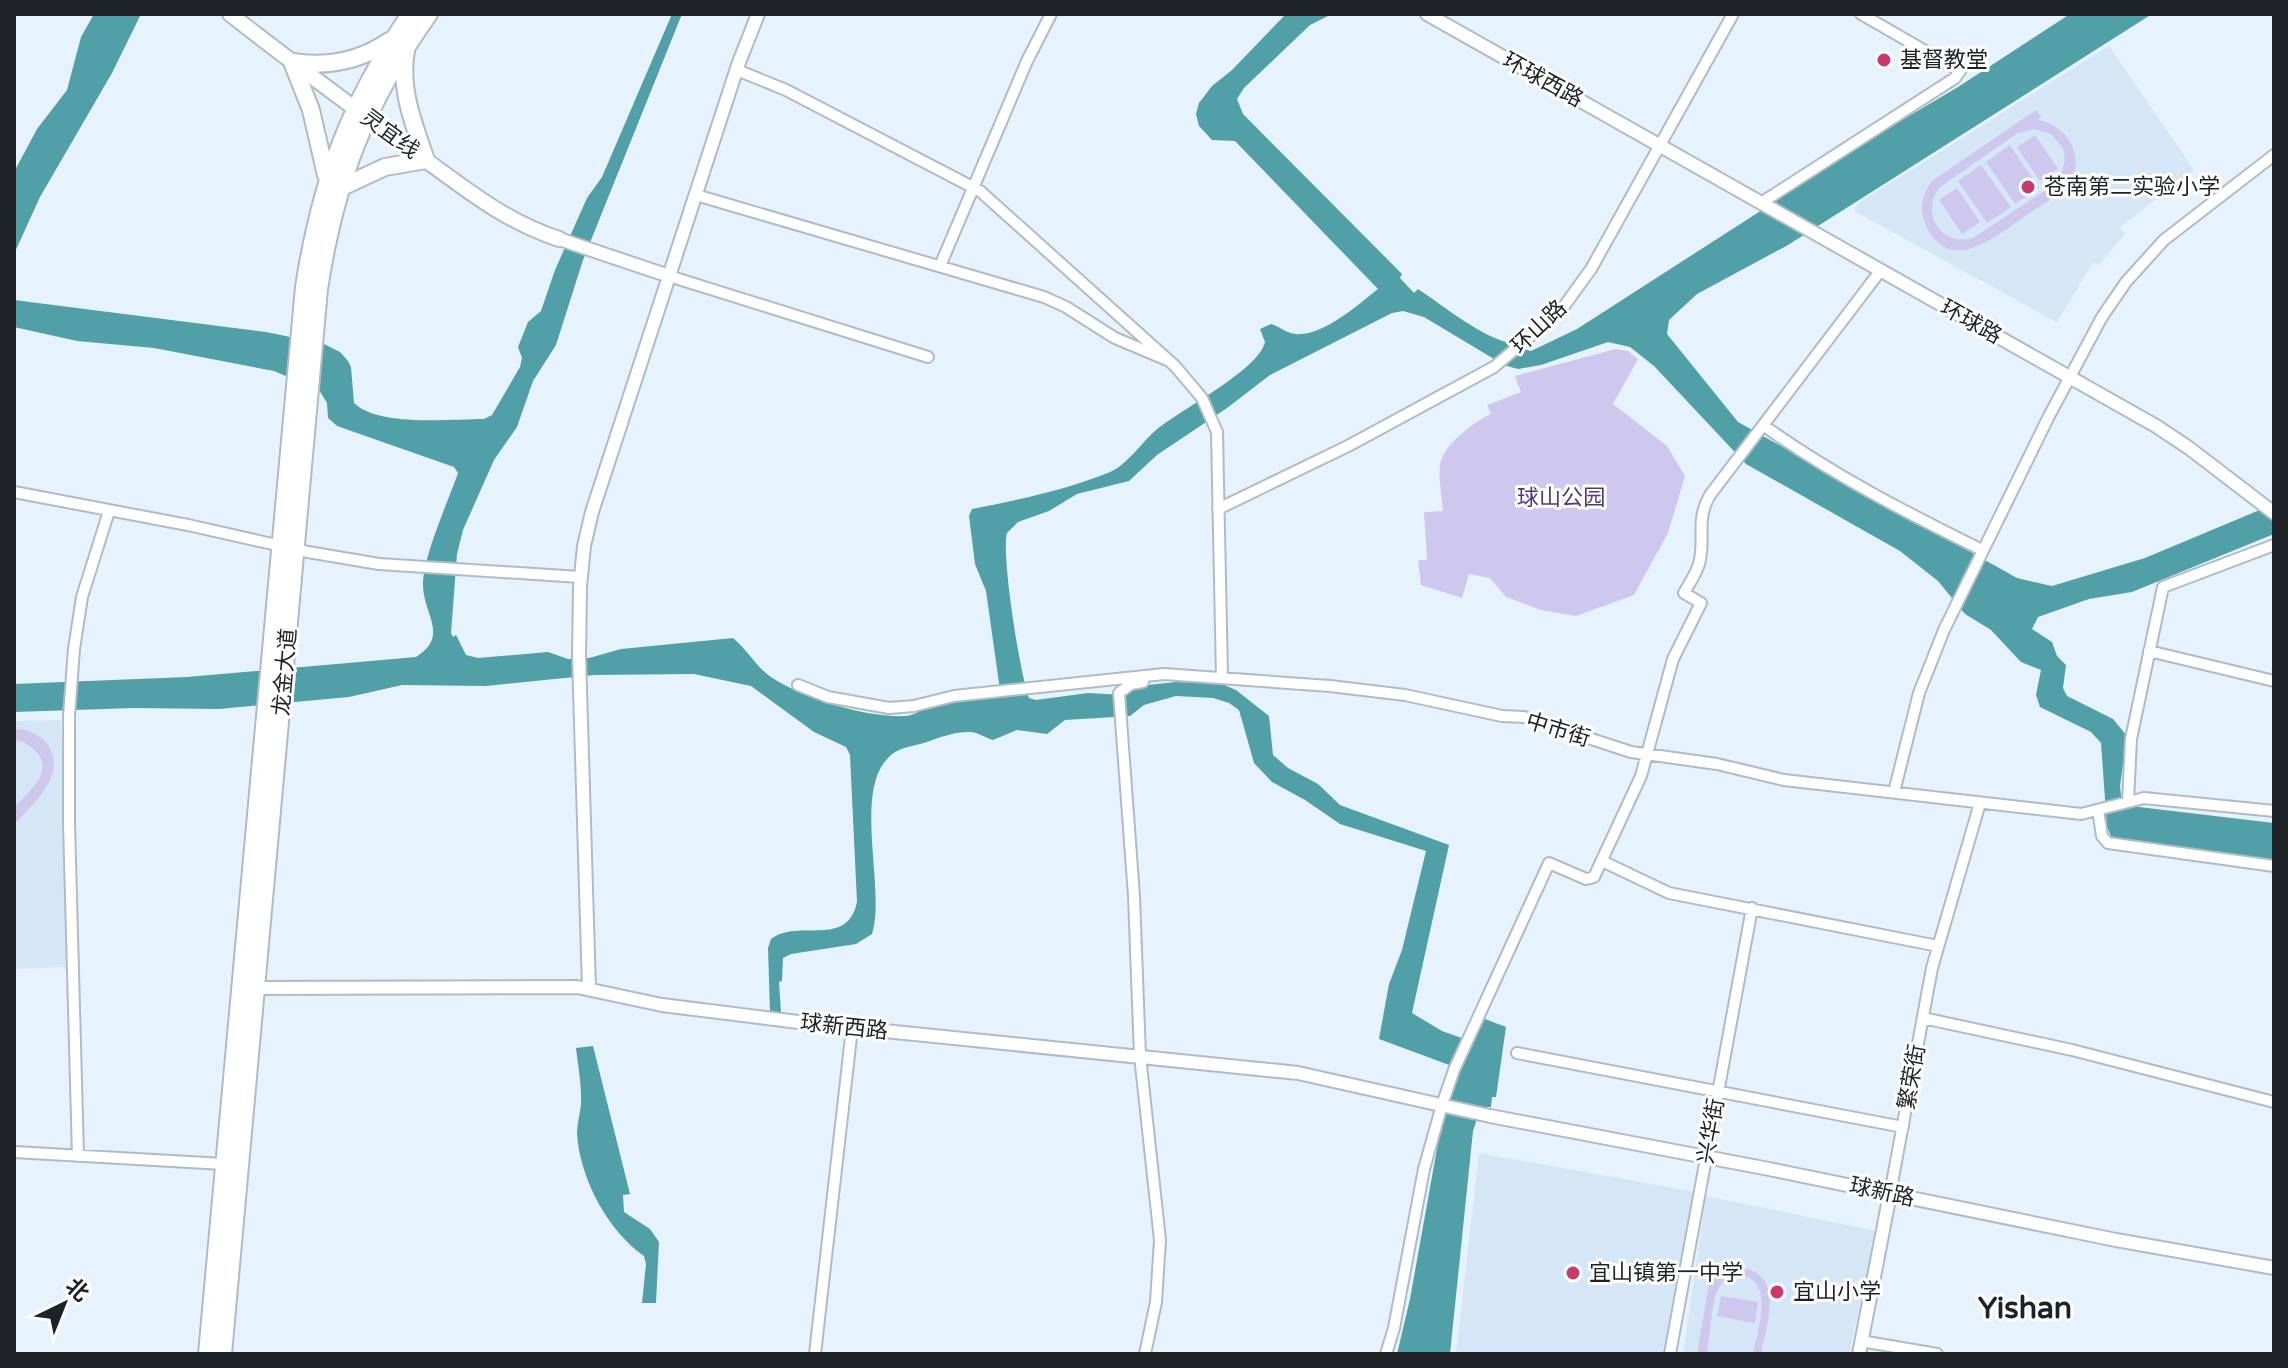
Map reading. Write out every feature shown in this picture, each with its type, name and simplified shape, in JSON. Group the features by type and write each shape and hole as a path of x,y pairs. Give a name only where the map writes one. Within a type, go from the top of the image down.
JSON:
{"main road":[{"name":"灵宜线","path":"230,14 360,113 497,211 530,229 559,239"},
{"name":"龙金大道","path":"223,1354 248,988 308,332 324,256 333,183 360,113 400,42 410,14"},
{"name":"龙金大道","path":"400,42 429,14"},
{"path":"400,42 405,87 426,160 385,167 333,183 311,110 292,62 327,64 350,60 400,42"},
{"name":"龙金大道","path":"207,1354 224,1164 248,988"}],"street":[{"path":"589,988 579,656 580,577 584,546 592,512 669,276 758,14"},
{"path":"940,266 1027,61 1051,14"},
{"name":"环球西路","path":"1427,14 1659,145"},
{"name":"环山路","path":"1218,509 1348,446 1494,367 1562,309 1581,284 1733,14"},
{"path":"1763,204 1955,78 1960,71 1861,14"},
{"path":"737,70 786,90 973,186 1126,319 1202,398 1217,432 1222,678"},
{"name":"环球路","path":"1659,145 2156,426 2274,513"},
{"path":"1894,792 1919,693 1952,612 2070,377 2111,303 2148,257 2200,210 2274,155"},
{"path":"696,195 1052,299 1115,338 1170,362"},
{"path":"559,239 928,357"},
{"path":"1386,1354 1397,1313 1426,1158 1454,1070 1549,863 1586,879 1594,877 1638,784 1673,659 1701,603 1684,593 1699,563 1701,516 1710,495 1881,270"},
{"path":"1762,428 1927,524 1981,551"},
{"path":"14,492 379,564 580,577"},
{"path":"78,1156 69,716 82,597 109,511"},
{"path":"2126,802 2131,739 2163,587 2274,545"},
{"path":"2149,651 2274,681"},
{"path":"798,685 828,697 889,708 914,706 946,697 1028,688 1164,674 1185,676"},
{"path":"1145,1354 1156,1302 1160,1240 1140,1056 1134,896 1119,693 1131,684 1185,676"},
{"name":"中市街","path":"1185,676 1330,686 1437,700 1502,716 1524,717 1608,746 1646,755 1717,764 1784,780 2081,814 2144,798 2274,811"},
{"name":"繁荣街","path":"1860,1348 1938,946 1980,803"},
{"path":"2100,809 2102,836 2108,843 2274,866"},
{"path":"1602,861 1669,893 1938,946"},
{"name":"兴华街","path":"1670,1354 1752,908"},
{"name":"球新西路","path":"248,988 589,988 662,1005 852,1028 1298,1073 1490,1116"},
{"path":"1923,1018 2072,1050 2274,1102"},
{"path":"815,1354 852,1028"},
{"path":"1517,1053 1903,1127"},
{"name":"球新路","path":"1490,1116 2116,1240 2274,1268"},
{"path":"14,1152 224,1164"},
{"path":"1860,1348 1937,1354"}],"shaded area":[{"name":"苍南第二实验小学","path":"2109,46 2194,170 2120,227 2125,234 2099,265 2093,262 2057,322 1854,211 1857,204"},
{"path":"61,720 67,967 14,969 14,721"},
{"name":"宜山镇第一中学","path":"1479,1153 1696,1192 1664,1354 1456,1354"},
{"name":"宜山小学","path":"1706,1196 1876,1231 1849,1354 1683,1354"}],"green space":[{"path":"2036,110 2041,117 2038,120 2058,128 2066,136 2075,154 2073,175 2059,193 1990,240 1962,250 1949,249 1936,241 1926,226 1923,203 1932,181","holes":["2034,129 2051,134 2063,148 2065,160 2060,177 2052,186 1973,238 1952,238 1937,226 1932,208 1939,188 2016,134"]},
{"path":"2035,135 2058,169 2040,181 2017,147"},
{"path":"2010,145 2039,188 2015,204 1986,162"},
{"path":"1981,165 2011,207 1987,223 1958,181"},
{"path":"1957,188 1980,222 1962,234 1939,200"},
{"name":"球山公园","path":"1616,349 1628,351 1638,359 1613,404 1667,446 1685,476 1668,533 1634,595 1576,616 1541,610 1506,597 1490,578 1469,574 1462,598 1421,585 1418,560 1427,560 1424,512 1443,511 1440,466 1449,447 1469,427 1491,414 1487,405 1521,392 1515,376"},
{"path":"14,730 35,734 47,744 53,755 54,767 46,788 14,825 14,808 35,785 42,770 37,752 14,740"},
{"path":"1713,1261 1721,1263 1720,1274 1747,1269 1761,1276 1767,1285 1770,1308 1761,1354 1753,1354 1761,1297 1752,1280 1739,1276 1727,1279 1720,1286 1713,1309 1707,1354 1697,1354"},
{"path":"1721,1296 1758,1302 1755,1323 1717,1316"}],"water":[{"path":"94,14 141,14 112,73 40,197 14,254 14,172 37,129 67,90 81,37"},
{"path":"672,14 682,14 583,260 556,345 533,381 517,427 494,460 463,530 457,554 451,633 453,637 456,635 466,655 478,658 548,652 568,659 589,658 621,649 733,638 766,673 801,693 836,706 873,714 906,716 945,701 1001,697 986,591 975,564 969,516 972,509 1059,489 1116,469 1166,422 1248,365 1265,342 1260,329 1271,324 1295,334 1317,330 1339,319 1378,289 1235,141 1212,140 1199,126 1196,114 1199,103 1212,86 1232,70 1286,14 1332,14 1310,25 1244,88 1237,99 1243,114 1402,274 1400,278 1414,293 1418,289 1476,329 1531,351 1577,329 1776,201 1823,167 1958,87 2070,14 2152,14 1788,245 1697,294 1669,320 1667,334 1738,422 2017,578 2052,586 2145,558 2274,504 2274,534 2132,592 2089,599 2038,617 2032,629 2052,642 2057,656 2066,665 2063,688 2067,696 2113,719 2127,736 2120,786 2122,805 2274,823 2274,860 2158,847 2112,838 2107,827 2101,743 2091,732 2040,707 2036,695 2041,670 2021,662 1991,630 1965,614 1938,581 1900,551 1746,464 1654,366 1630,347 1608,342 1541,365 1518,369 1504,365 1424,317 1403,311 1392,313 1270,375 1157,455 1129,481 1077,494 1049,511 1018,522 1007,533 1006,545 1012,615 1029,698 1036,700 1088,693 1124,695 1138,686 1176,682 1222,684 1236,690 1269,716 1273,755 1288,768 1318,784 1340,805 1449,845 1412,1013 1442,1031 1470,1041 1485,1019 1506,1027 1496,1097 1492,1097 1491,1107 1481,1107 1473,1131 1450,1354 1397,1354 1442,1121 1460,1069 1379,1039 1389,984 1402,950 1426,851 1340,824 1272,782 1254,763 1239,710 1229,703 1213,698 1176,696 1144,705 1130,716 1065,720 1047,734 1017,730 993,740 963,732 894,753 878,774 873,794 875,916 872,934 856,944 791,954 783,958 782,981 779,982 781,1013 770,1011 768,948 771,939 782,933 833,929 843,925 852,916 857,902 850,755 846,747 814,732 751,686 694,674 594,675 486,686 402,685 349,697 219,709 14,712 14,684 187,677 416,657 426,649 433,633 424,596 424,573 431,544 458,473 454,467 337,426 328,418 327,403 319,390 274,371 154,348 77,341 14,327 14,300 266,332 324,344 340,352 348,361 354,403 365,411 397,419 484,419 492,415 520,367 522,358 518,347 528,322 541,311 555,270 587,198 602,177"},
{"path":"593,1046 630,1194 623,1195 624,1212 650,1229 659,1242 656,1303 642,1303 644,1256 619,1233 598,1202 579,1151 577,1130 581,1097 576,1048"}],"place":[{"name":"基督教堂","path":"1884,60"},
{"name":"苍南第二实验小学","path":"2028,187"},
{"name":"宜山镇第一中学","path":"1573,1273"},
{"name":"宜山小学","path":"1777,1292"}],"district":[{"name":"Yishan","path":"2025,1308"}]}
